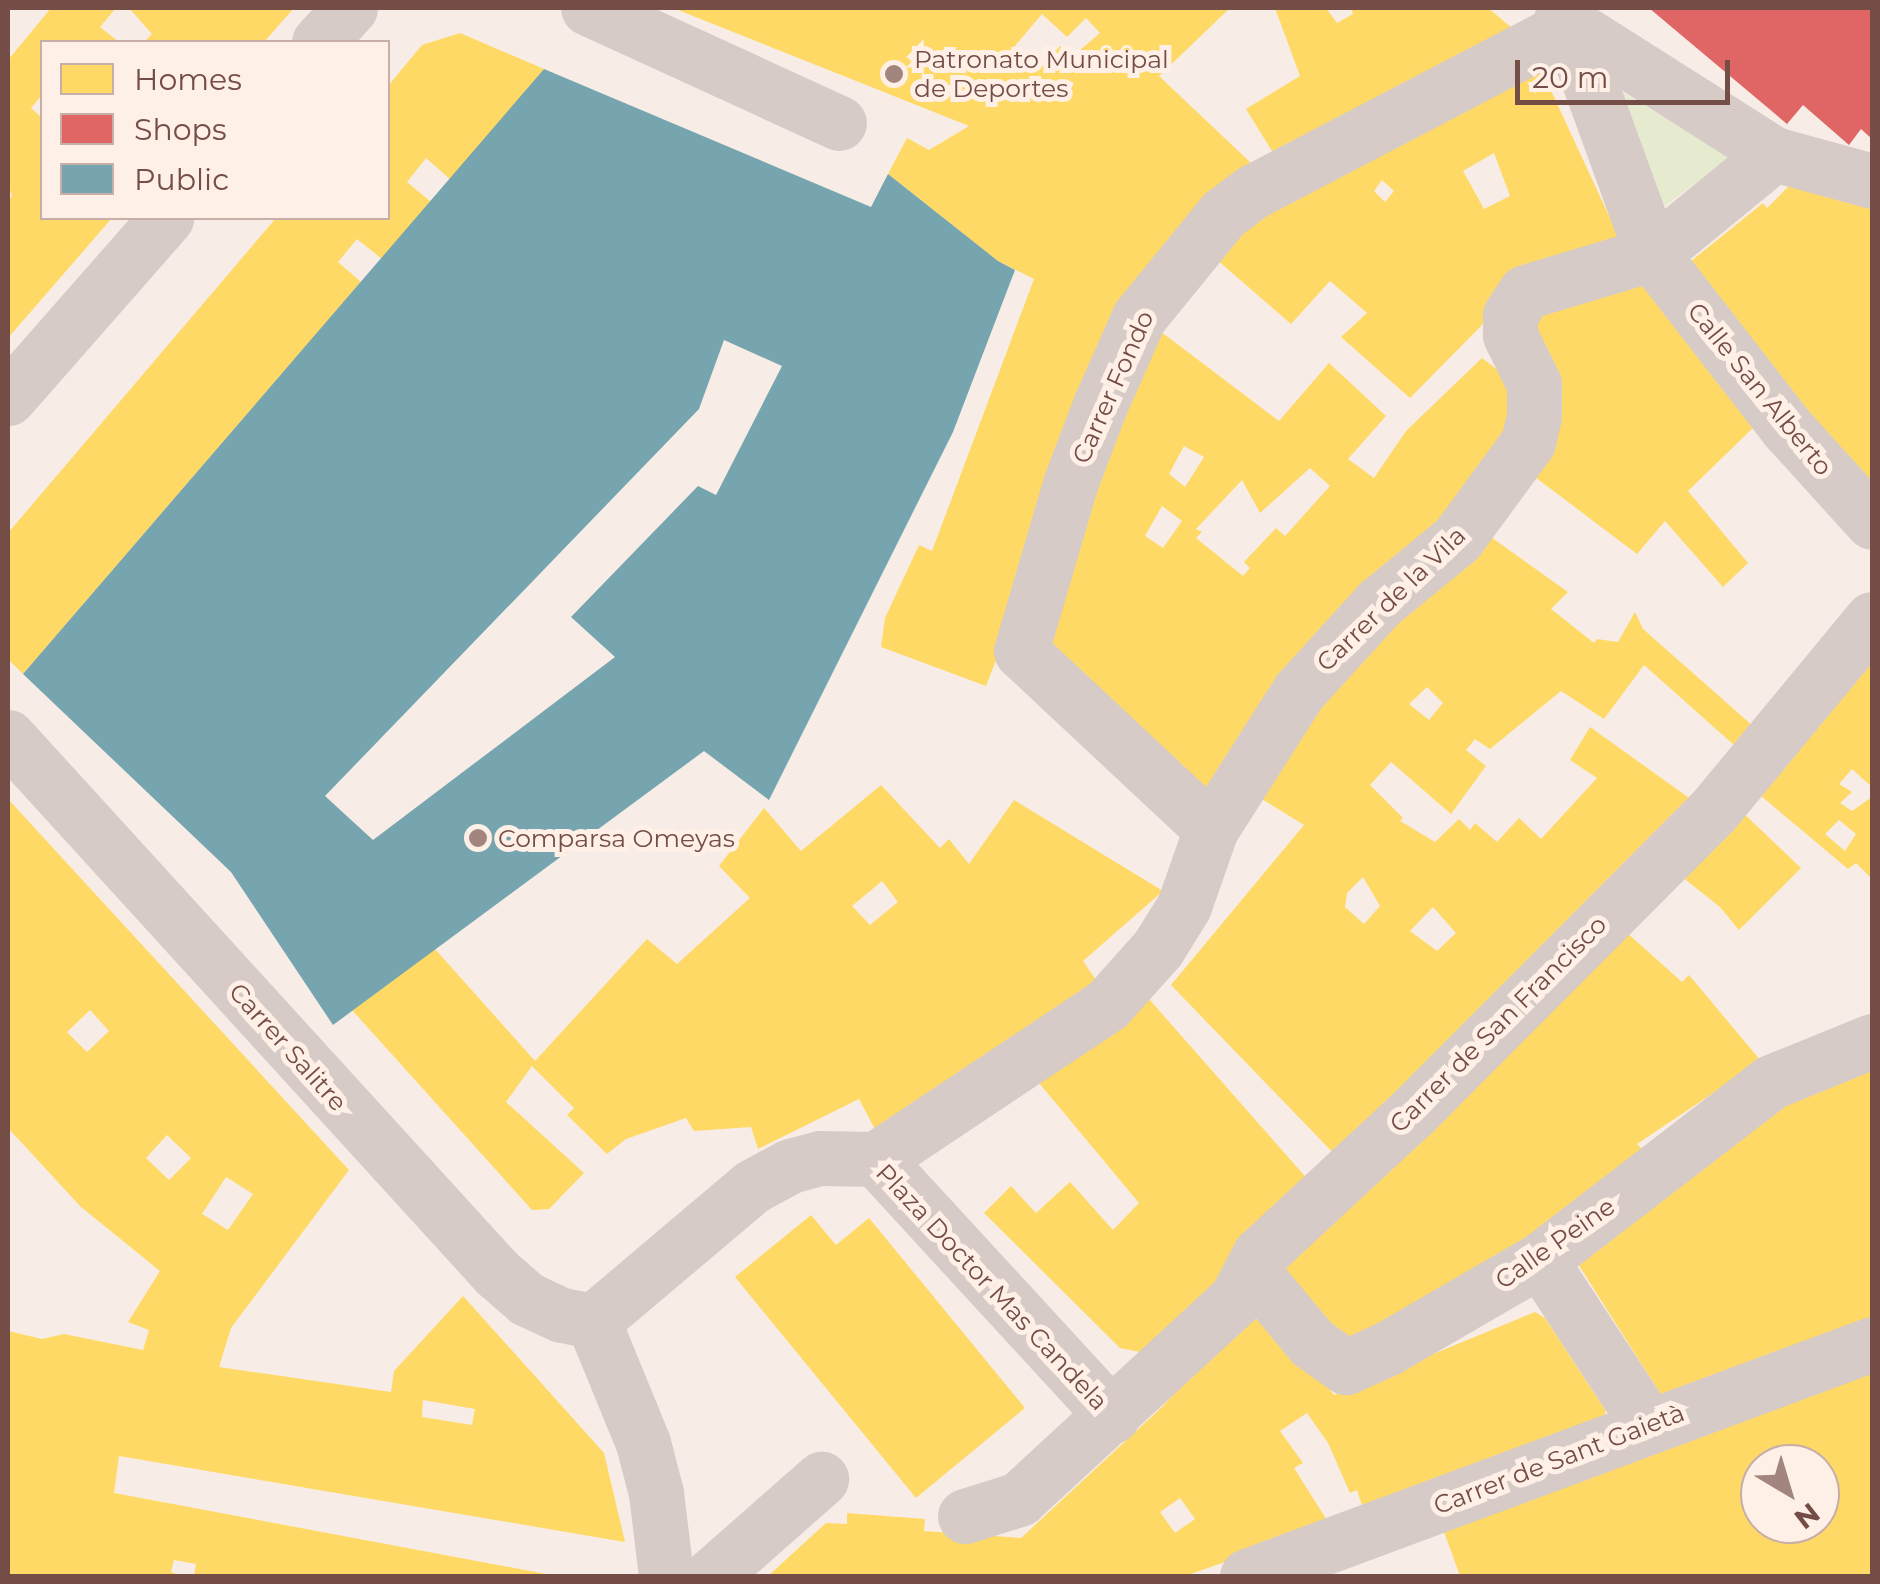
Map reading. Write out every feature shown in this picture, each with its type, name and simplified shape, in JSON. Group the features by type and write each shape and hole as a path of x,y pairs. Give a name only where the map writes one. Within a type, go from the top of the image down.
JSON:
{"street":[{"path":"322,40 350,8"},
{"path":"588,8 839,124"},
{"path":"1558,17 1774,154 1872,180"},
{"name":"Calle San Alberto","path":"1558,17 1652,254 1786,427 1872,522"},
{"name":"Carrer Fondo","path":"1211,830 1021,652 1070,484 1100,405 1139,317 1223,214 1254,191 1558,17"},
{"name":"Carrer de la Vila","path":"876,1160 1073,1030 1132,981 1184,906 1211,830 1273,730 1323,661 1379,603 1457,539 1528,442 1534,417 1534,384 1510,334 1510,315 1525,292 1652,254 1774,154"},
{"path":"8,398 164,220"},
{"name":"Carrer de San Francisco","path":"1112,1416 1236,1299 1259,1255 1412,1113 1714,811 1872,619"},
{"name":"Carrer Salitre","path":"8,737 497,1273 527,1299 562,1315 593,1322"},
{"name":"Calle Peine","path":"1252,1271 1312,1343 1346,1367 1540,1260 1771,1082 1872,1041"},
{"name":"Plaza Doctor Mas Candela","path":"593,1322 753,1186 790,1166 820,1158 876,1160 1112,1416 1019,1498 964,1516"},
{"path":"1540,1260 1648,1425"},
{"path":"593,1322 625,1389 643,1443 656,1493 666,1576"},
{"name":"Carrer de Sant Gaietà","path":"1247,1576 1872,1344"},
{"path":"711,1576 822,1479"}],"green space":[{"path":"1619,90 1730,158 1662,208"}],"building: Homes":[{"path":"51,8 116,8 100,27 116,40 40,40 40,97 31,108 40,116 40,220 110,220 8,338 8,201 12,196 8,185 8,60"},
{"path":"129,8 294,8 266,40 146,40 152,34"},
{"path":"673,8 1230,8 1159,76 1250,162 1005,637 986,686 881,647 885,618 919,545 932,551 1034,279 998,261 888,174 907,138 929,150 969,126","holes":["1042,14 1067,37 1086,18 1100,33 1072,57 1060,46 1039,70 1014,47"]},
{"path":"1275,8 1326,8 1337,23 1353,14 1351,8 1488,8 1518,33 1280,164 1246,109 1300,76"},
{"path":"460,33 544,69 451,180 426,158 407,182 431,202 382,259 357,239 338,262 361,282 23,674 8,659 8,533 274,220 390,220 390,84 422,45"},
{"path":"1541,69 1623,246 1511,275 1482,325 1410,398 1341,337 1367,313 1330,281 1291,324 1209,253 1242,215","holes":["1494,153 1510,196 1484,209 1463,171","1382,180 1394,191 1385,202 1374,191"]},
{"path":"1795,180 1872,200 1872,494 1690,262 1763,203 1767,208"},
{"path":"1650,275 1757,424 1688,491 1748,563 1723,587 1665,521 1637,554 1527,471 1530,308"},
{"path":"1152,325 1279,421 1329,363 1386,416 1348,459 1374,478 1406,431 1482,358 1520,387 1500,461 1208,797 1042,652","holes":["1184,446 1204,457 1185,487 1169,474","1310,468 1330,486 1285,536 1276,528 1244,562 1250,568 1243,576 1196,538 1202,532 1196,529 1242,480 1260,513","1162,506 1182,521 1163,548 1145,536"]},
{"path":"1481,530 1568,592 1551,609 1594,643 1597,639 1618,642 1635,612 1643,629 1762,734 1744,754 1644,665 1604,719 1561,691 1490,749 1475,739 1466,750 1486,766 1451,814 1391,762 1370,785 1403,818 1400,821 1435,842 1459,819 1470,830 1475,823 1497,842 1519,818 1541,839 1597,778 1570,760 1590,727 1699,805 1342,1162 1171,985 1304,825 1252,793 1349,656","holes":["1427,687 1443,703 1429,720 1409,704","1363,877 1380,906 1364,924 1345,907 1347,893","1433,907 1456,933 1437,951 1410,931"]},
{"path":"1872,636 1872,787 1852,769 1839,784 1852,792 1840,803 1852,811 1872,797 1872,879 1856,863 1848,869 1754,790","holes":["1839,820 1856,834 1845,851 1825,834"]},
{"path":"881,785 940,848 949,839 969,864 1014,800 1163,891 1083,961 1104,992 877,1133 859,1099 758,1149 751,1127 694,1131 686,1118 626,1139 607,1154 567,1115 574,1108 532,1066 506,1102 584,1173 549,1209 532,1210 352,1010 435,949 535,1061 647,939 677,964 750,898 719,866 764,808 801,851","holes":["882,881 898,902 870,925 852,906"]},
{"path":"8,799 349,1170 231,1328 219,1367 391,1392 394,1371 463,1296 604,1453 625,1542 119,1456 114,1493 557,1576 201,1576 194,1575 196,1564 174,1560 171,1572 183,1576 8,1576 8,1331 42,1339 64,1334 143,1350 149,1330 128,1322 160,1271 81,1207 8,1128","holes":["90,1010 109,1031 87,1052 67,1032","167,1135 191,1158 169,1180 146,1158","226,1177 253,1194 228,1230 202,1214","423,1400 475,1409 472,1425 422,1417"]},
{"path":"1738,808 1801,868 1739,930 1720,907 1672,869"},
{"path":"1617,924 1682,982 1689,975 1761,1061 1637,1144 1654,1161 1359,1339 1318,1327 1268,1261"},
{"path":"1149,999 1317,1190 1150,1354 1120,1348 984,1213 1011,1186 1036,1213 1070,1182 1113,1230 1139,1203 1034,1077"},
{"path":"1872,1066 1872,1321 1663,1398 1573,1256 1775,1108"},
{"path":"811,1215 836,1245 869,1218 1025,1408 916,1498 735,1277"},
{"path":"1535,1312 1545,1318 1606,1411 1601,1422 1365,1515 1357,1490 1350,1493 1328,1443 1307,1413 1280,1431 1303,1463 1294,1468 1330,1525 1185,1576 768,1576 826,1523 847,1524 847,1513 925,1519 924,1531 1021,1538 1161,1408 1242,1321 1274,1318 1334,1395","holes":["1180,1498 1195,1519 1175,1533 1160,1512"]},
{"path":"1872,1363 1872,1576 1460,1576 1440,1521"}],"building: Shops":[{"path":"1649,8 1872,8 1872,139 1861,129 1849,145 1803,105 1787,124"}],"building: Public":[{"path":"544,69 871,207 888,174 998,261 1015,270 953,432 769,800 704,751 333,1025 231,872 23,674","holes":["724,340 782,366 716,495 698,486 571,617 615,657 373,840 325,796 699,409"]}],"place":[{"name":"Patronato Municipal de Deportes","path":"894,74"},
{"name":"Comparsa Omeyas","path":"478,838"}]}
